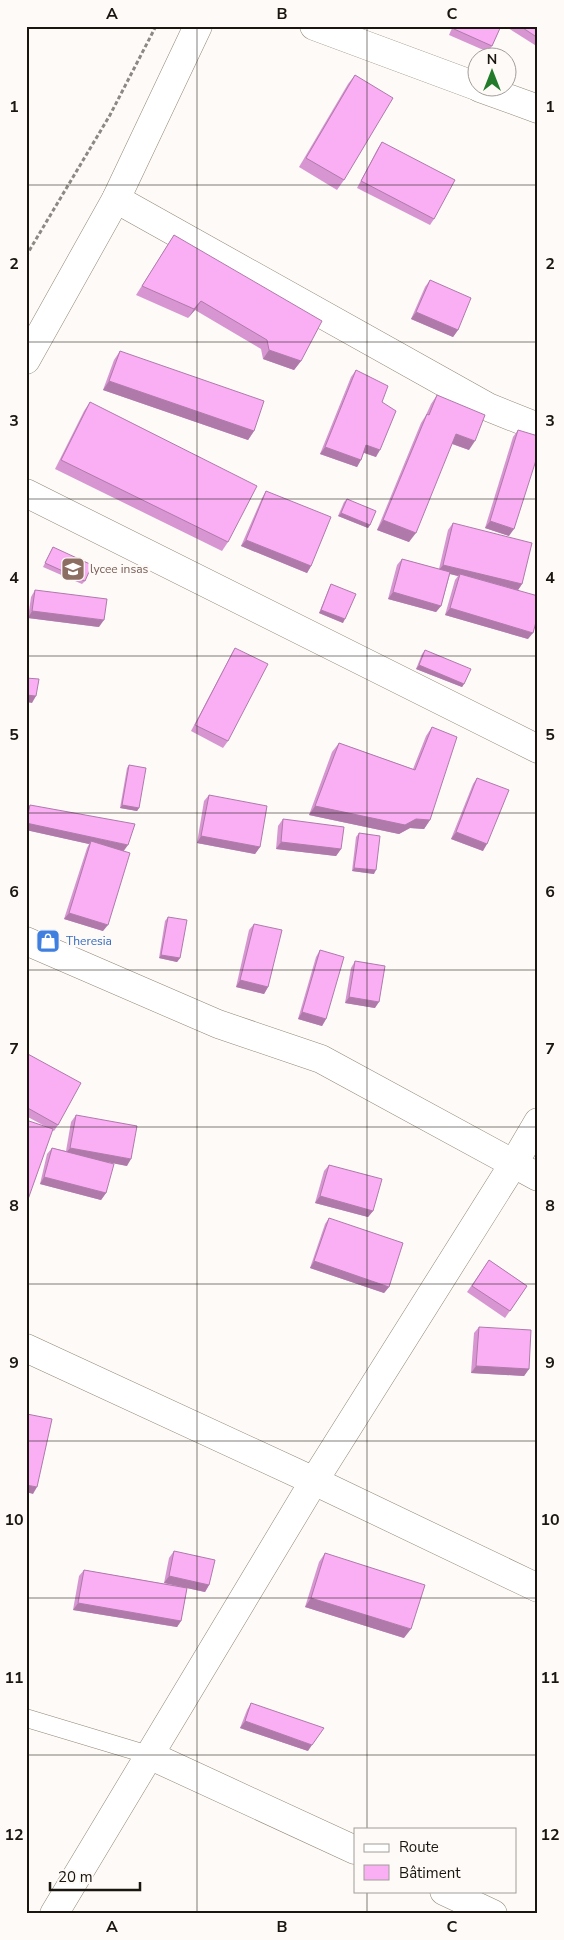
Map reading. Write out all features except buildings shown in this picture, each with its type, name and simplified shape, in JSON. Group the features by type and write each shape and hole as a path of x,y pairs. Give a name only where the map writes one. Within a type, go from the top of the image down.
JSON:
{"street":[{"path":"26,360 116,200 198,26"},
{"path":"314,26 466,82"},
{"path":"508,98 538,109"},
{"path":"116,200 488,407 538,427"},
{"path":"26,493 538,749"},
{"path":"26,942 218,1024 321,1059 538,1177"},
{"path":"54,1914 314,1481 538,1122"},
{"path":"26,1348 314,1481 538,1588"},
{"path":"149,1755 354,1850"},
{"path":"446,1892 493,1914"}],"lane":[{"path":"26,1718 149,1755"}],"path":[{"path":"26,256 110,115 156,26"}],"place":[{"name":"lycee insas","path":"73,569"},
{"name":"Theresia","path":"48,941"}]}
